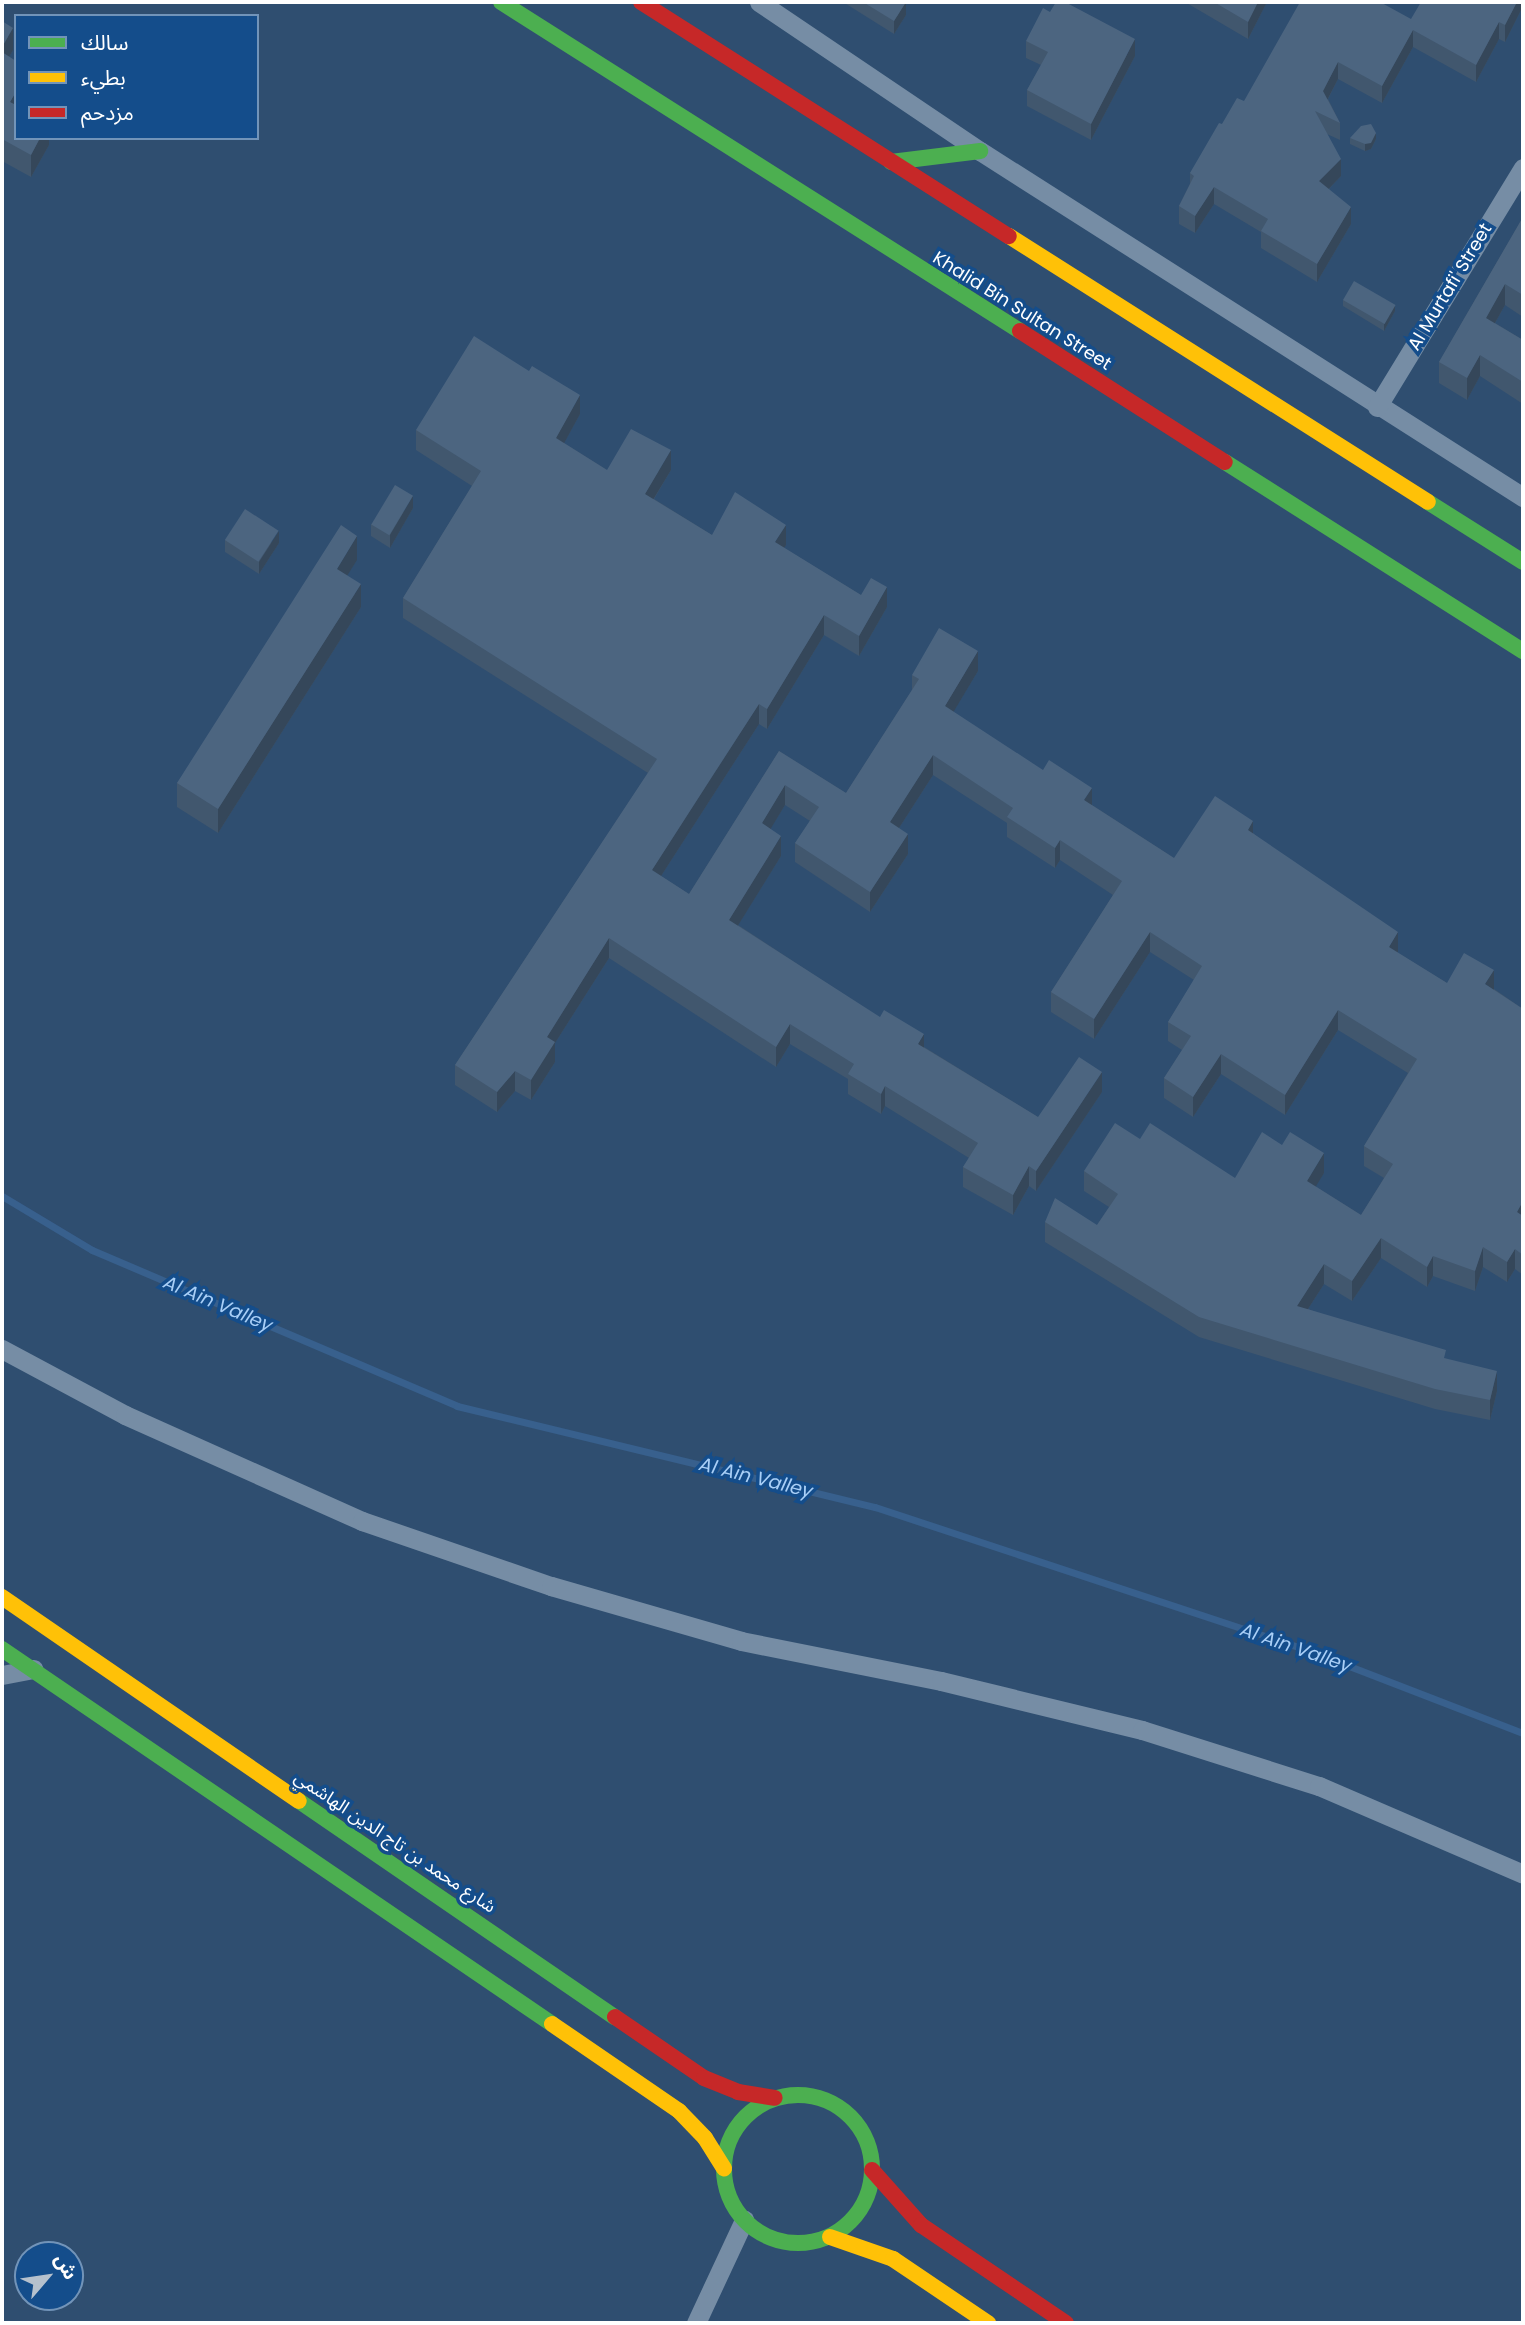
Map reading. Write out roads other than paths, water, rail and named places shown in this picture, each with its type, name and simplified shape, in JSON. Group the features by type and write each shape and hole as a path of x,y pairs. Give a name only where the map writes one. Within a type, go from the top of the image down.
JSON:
{"street":[{"name":"Khalid Bin Sultan Street","path":"501,2 1523,651"},
{"path":"641,2 1523,562"},
{"path":"759,2 980,151 1377,407 1523,497"},
{"path":"891,162 980,151"},
{"name":"Al Murtafi' Street","path":"1377,407 1523,168"},
{"path":"2,1349 125,1415 375,1526 551,1586 741,1641 941,1681 1142,1730 1319,1786 1523,1874"},
{"name":"شارع محمد بن تاج الدين الهاشمي","path":"2,1597 704,2078 738,2092 775,2098"},
{"path":"2,1649 679,2111 705,2138 724,2169 733,2205 744,2220 758,2232 793,2244 830,2237 892,2259 988,2323"},
{"path":"2,1675 33,1669"},
{"path":"724,2169 726,2150 738,2126 759,2106 775,2098 810,2096 842,2109 864,2136 872,2170 921,2225 1066,2323"},
{"path":"830,2237 860,2209 872,2170"},
{"path":"696,2323 744,2220"}],"waterway":[{"name":"Al Ain Valley","path":"2,1196 92,1250 457,1406 875,1507 1305,1649 1523,1733"}]}
